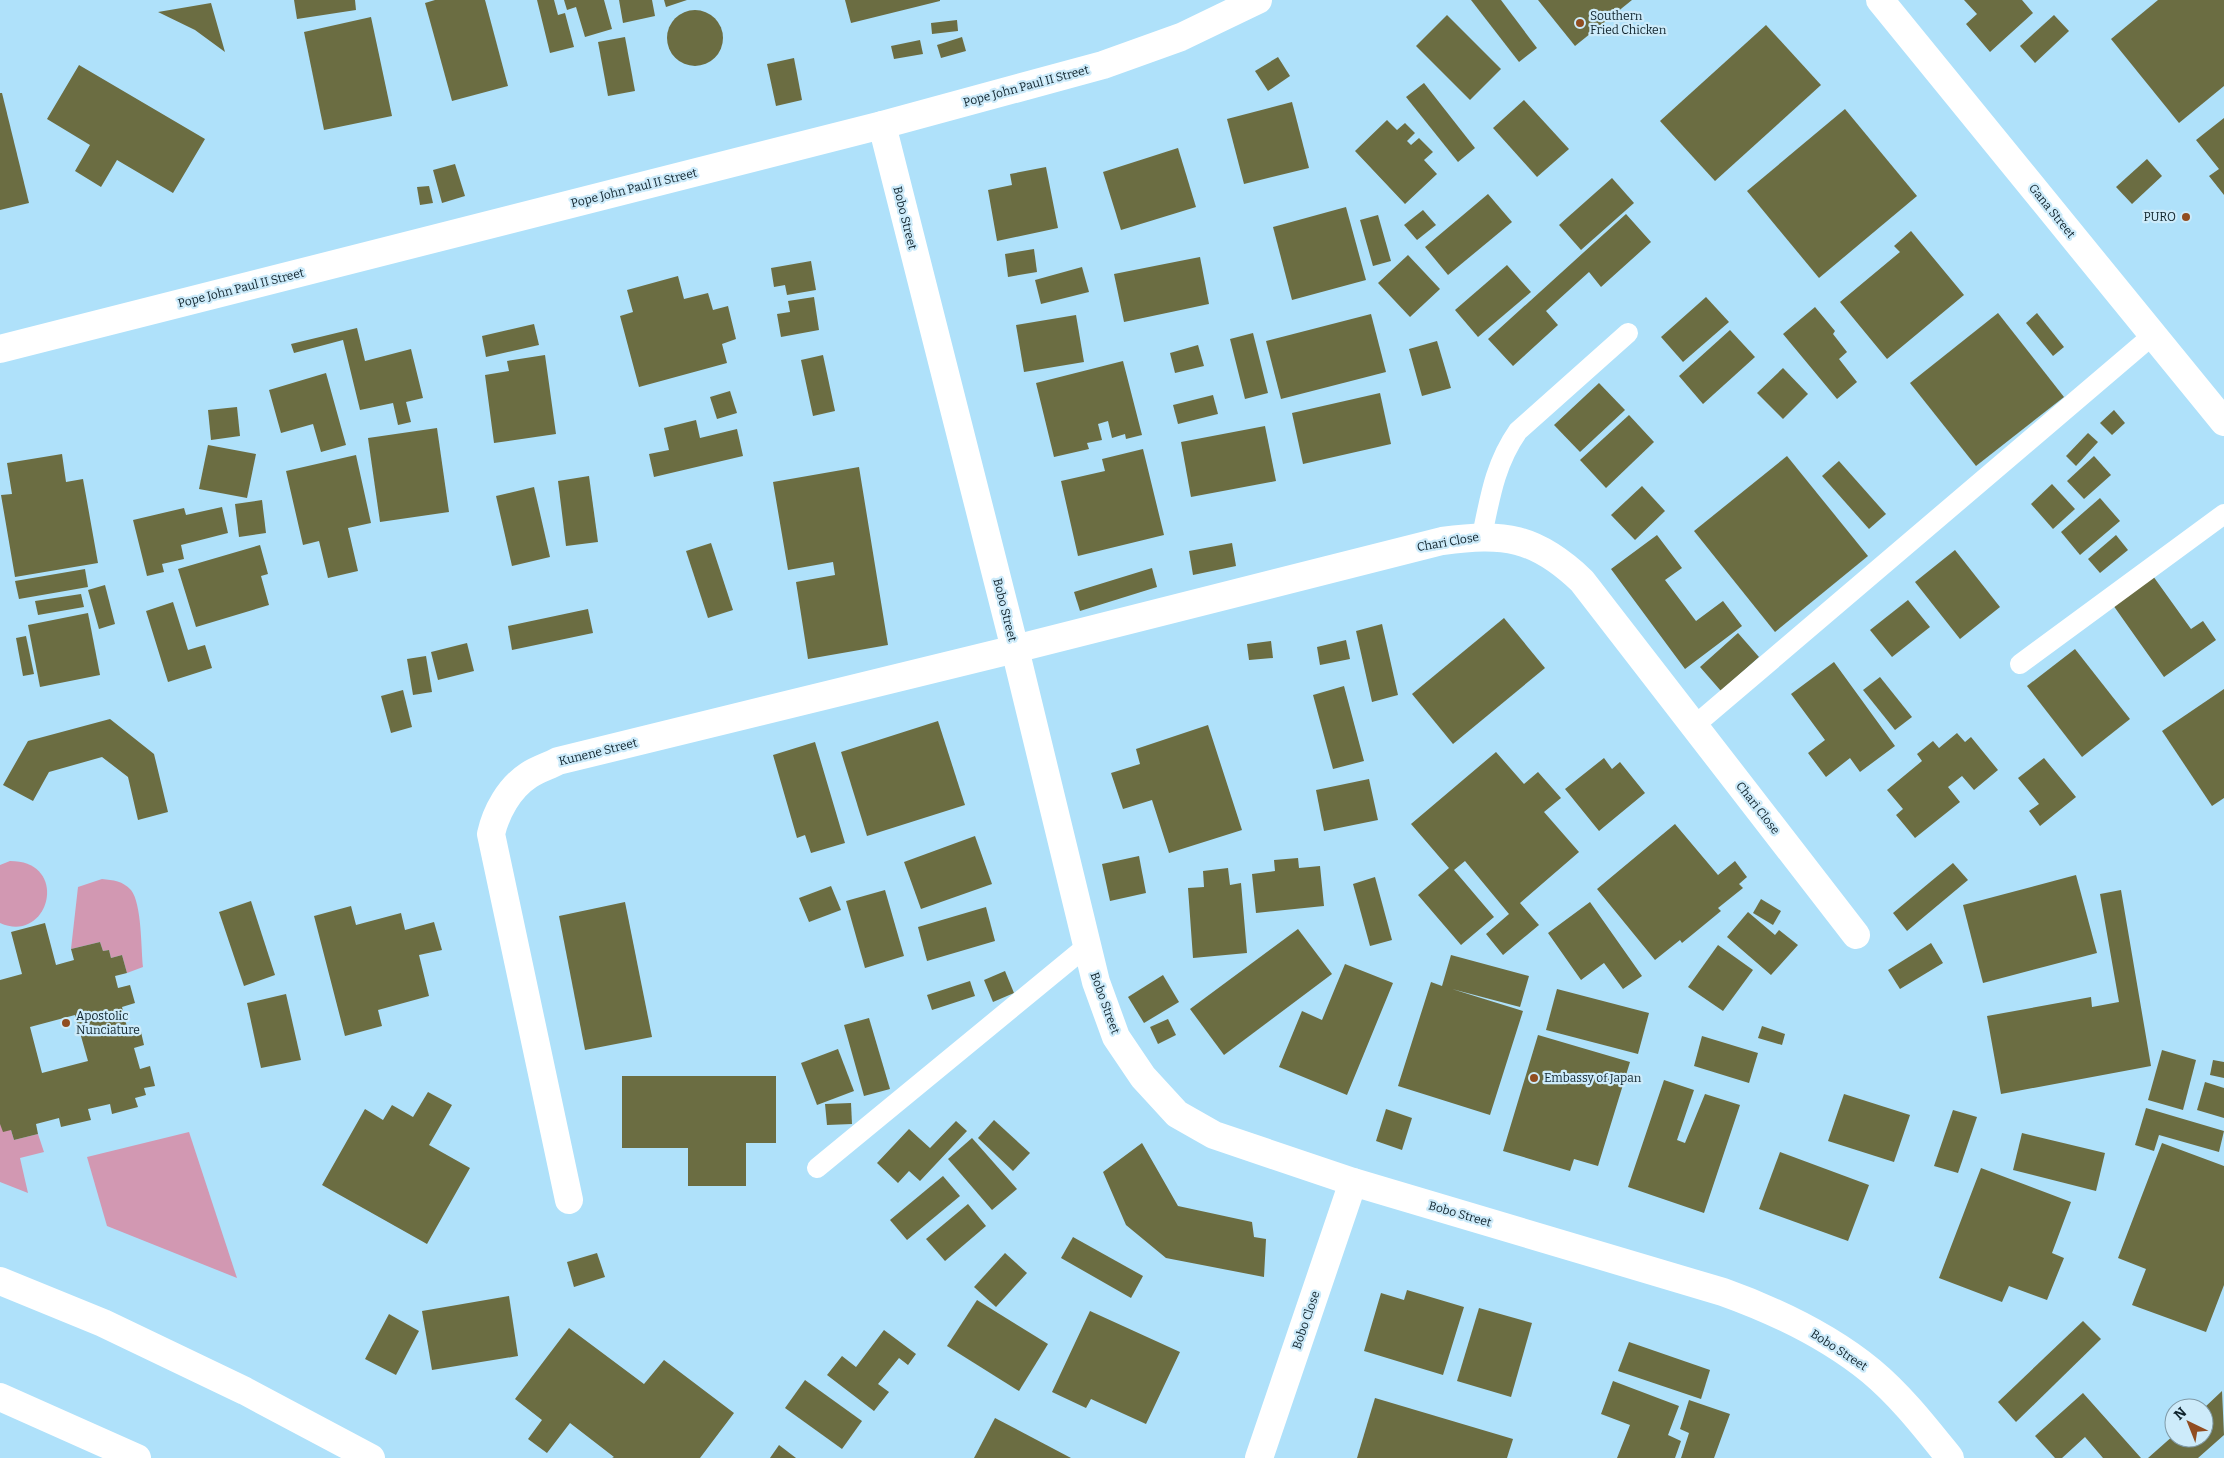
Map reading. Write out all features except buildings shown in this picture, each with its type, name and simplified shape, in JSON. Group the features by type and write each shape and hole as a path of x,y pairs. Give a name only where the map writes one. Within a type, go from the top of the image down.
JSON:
{"street":[{"name":"Pope John Paul II Street","path":"0,349 882,125 1103,65 1181,38 1258,0"},
{"name":"Gana Street","path":"1880,0 2224,422"},
{"name":"Bobo Street","path":"882,125 1015,650 1096,982 1116,1037 1144,1077 1177,1114 1214,1135 1353,1182 1724,1292 1771,1309 1825,1339 1870,1370 1913,1411 1950,1458"},
{"name":"Chari Close","path":"1015,650 1442,541 1482,536 1507,538 1535,546 1561,561 1582,581 1856,936"},
{"name":"Kunene Street","path":"569,1200 491,834 496,815 510,794 529,775 558,761 1015,650"},
{"name":"Bobo Close","path":"1259,1458 1353,1182"},
{"path":"0,1281 104,1323 245,1391 371,1458"},
{"path":"0,1397 137,1458"}],"lane":[{"path":"1482,536 1495,476 1505,450 1518,431 1628,333"},
{"path":"1694,726 2153,335"},
{"path":"2020,664 2224,514"},
{"path":"817,1168 1087,946"}],"shaded area":[{"path":"10,861 29,865 41,874 47,886 46,900 41,913 31,923 17,927 0,923 0,865"},
{"path":"102,879 118,881 128,887 135,897 140,927 143,967 127,973 122,955 111,958 109,950 103,951 100,942 71,949 78,887"},
{"path":"0,1124 11,1130 14,1140 38,1134 44,1152 20,1158 28,1193 0,1182"},
{"path":"189,1132 237,1278 107,1226 87,1157"}],"place":[{"name":"Southern Fried Chicken","path":"1580,23"},
{"name":"PURO","path":"2186,217"},
{"name":"Apostolic Nunciature","path":"66,1023"},
{"name":"Embassy of Japan","path":"1534,1078"}]}
